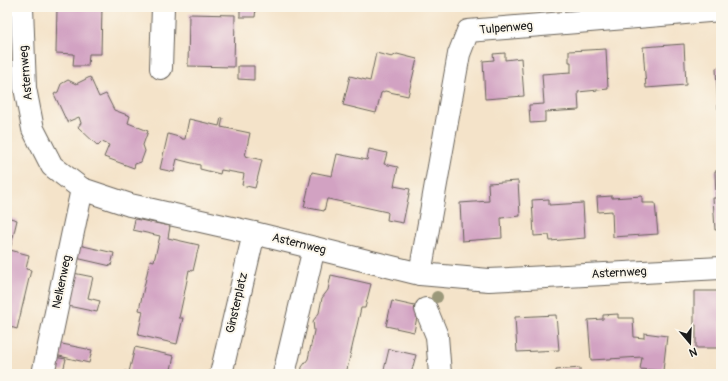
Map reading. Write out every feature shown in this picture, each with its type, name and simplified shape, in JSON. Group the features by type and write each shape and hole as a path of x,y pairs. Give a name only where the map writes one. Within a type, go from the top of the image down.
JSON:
{"street":[{"path":"161,68 163,7"},
{"name":"Tulpenweg","path":"420,274 459,54 468,31 721,10"},
{"name":"Asternweg","path":"17,12 25,88 32,129 52,166 82,189 130,205 254,233 420,274 489,280 721,268"},
{"name":"Nelkenweg","path":"43,374 82,189"},
{"name":"Ginsterplatz","path":"221,374 254,233"},
{"path":"284,374 314,248"},
{"path":"426,309 437,336 440,374"}],"building":[{"path":"57,7 102,7 101,54 89,54 88,66 73,66 74,54 56,53"},
{"path":"240,7 256,7 255,17 240,17"},
{"path":"189,14 235,15 234,67 188,66"},
{"path":"684,44 686,85 646,88 643,47"},
{"path":"606,49 608,89 578,92 579,110 545,112 545,122 530,123 529,105 544,104 542,74 571,72 569,51"},
{"path":"376,53 392,57 397,54 417,59 408,96 385,91 381,93 376,113 343,105 350,76 370,81"},
{"path":"505,53 505,60 521,58 524,96 485,99 483,61 494,60 493,54"},
{"path":"238,66 254,66 254,80 238,79"},
{"path":"721,67 721,109 718,109 716,68"},
{"path":"90,77 99,97 106,94 114,110 130,116 128,123 148,131 143,145 145,151 141,162 135,164 134,168 104,157 109,145 102,142 98,146 78,127 81,123 79,117 67,122 54,94 58,92 61,84 68,80 76,84"},
{"path":"221,118 223,118 221,127 250,133 245,156 262,160 255,188 242,185 244,174 221,170 220,174 200,169 200,165 177,159 174,172 160,169 168,134 185,139 189,119 219,126"},
{"path":"369,149 387,153 384,164 398,167 394,186 410,189 403,223 387,220 387,212 328,199 324,211 304,207 312,172 332,176 337,154 367,160"},
{"path":"715,171 721,171 721,229 715,230 713,198 716,198"},
{"path":"518,181 520,216 501,218 502,238 462,241 460,203 489,201 488,183"},
{"path":"612,196 612,198 642,196 642,203 655,203 658,234 613,237 612,211 598,212 597,197"},
{"path":"549,199 549,205 583,203 585,238 550,241 549,235 534,236 532,200"},
{"path":"7,217 17,220 10,250 29,255 26,269 31,270 17,329 7,326"},
{"path":"135,219 170,226 168,238 199,245 193,271 189,270 179,318 183,318 177,344 138,335 143,311 139,310 150,260 154,261 160,236 133,230"},
{"path":"79,245 114,253 111,266 76,258"},
{"path":"73,273 93,277 88,298 100,301 97,312 68,306 71,294 68,293"},
{"path":"331,275 371,284 365,308 361,308 346,374 301,374 302,367 308,359 314,331 313,321 319,313 322,298 328,290"},
{"path":"694,291 721,291 721,348 696,348"},
{"path":"392,301 419,307 414,332 386,326"},
{"path":"618,314 618,318 633,318 634,337 644,338 644,333 667,336 663,371 640,369 642,357 591,360 588,320 603,319 603,315"},
{"path":"556,315 559,350 517,352 515,317"},
{"path":"57,343 92,350 89,363 55,355"},
{"path":"135,347 174,356 170,374 125,374 125,371 129,372"},
{"path":"389,349 416,355 411,374 383,374"},
{"path":"54,357 66,359 63,371 51,369"},
{"path":"580,368 580,374 556,374 556,370"}]}
